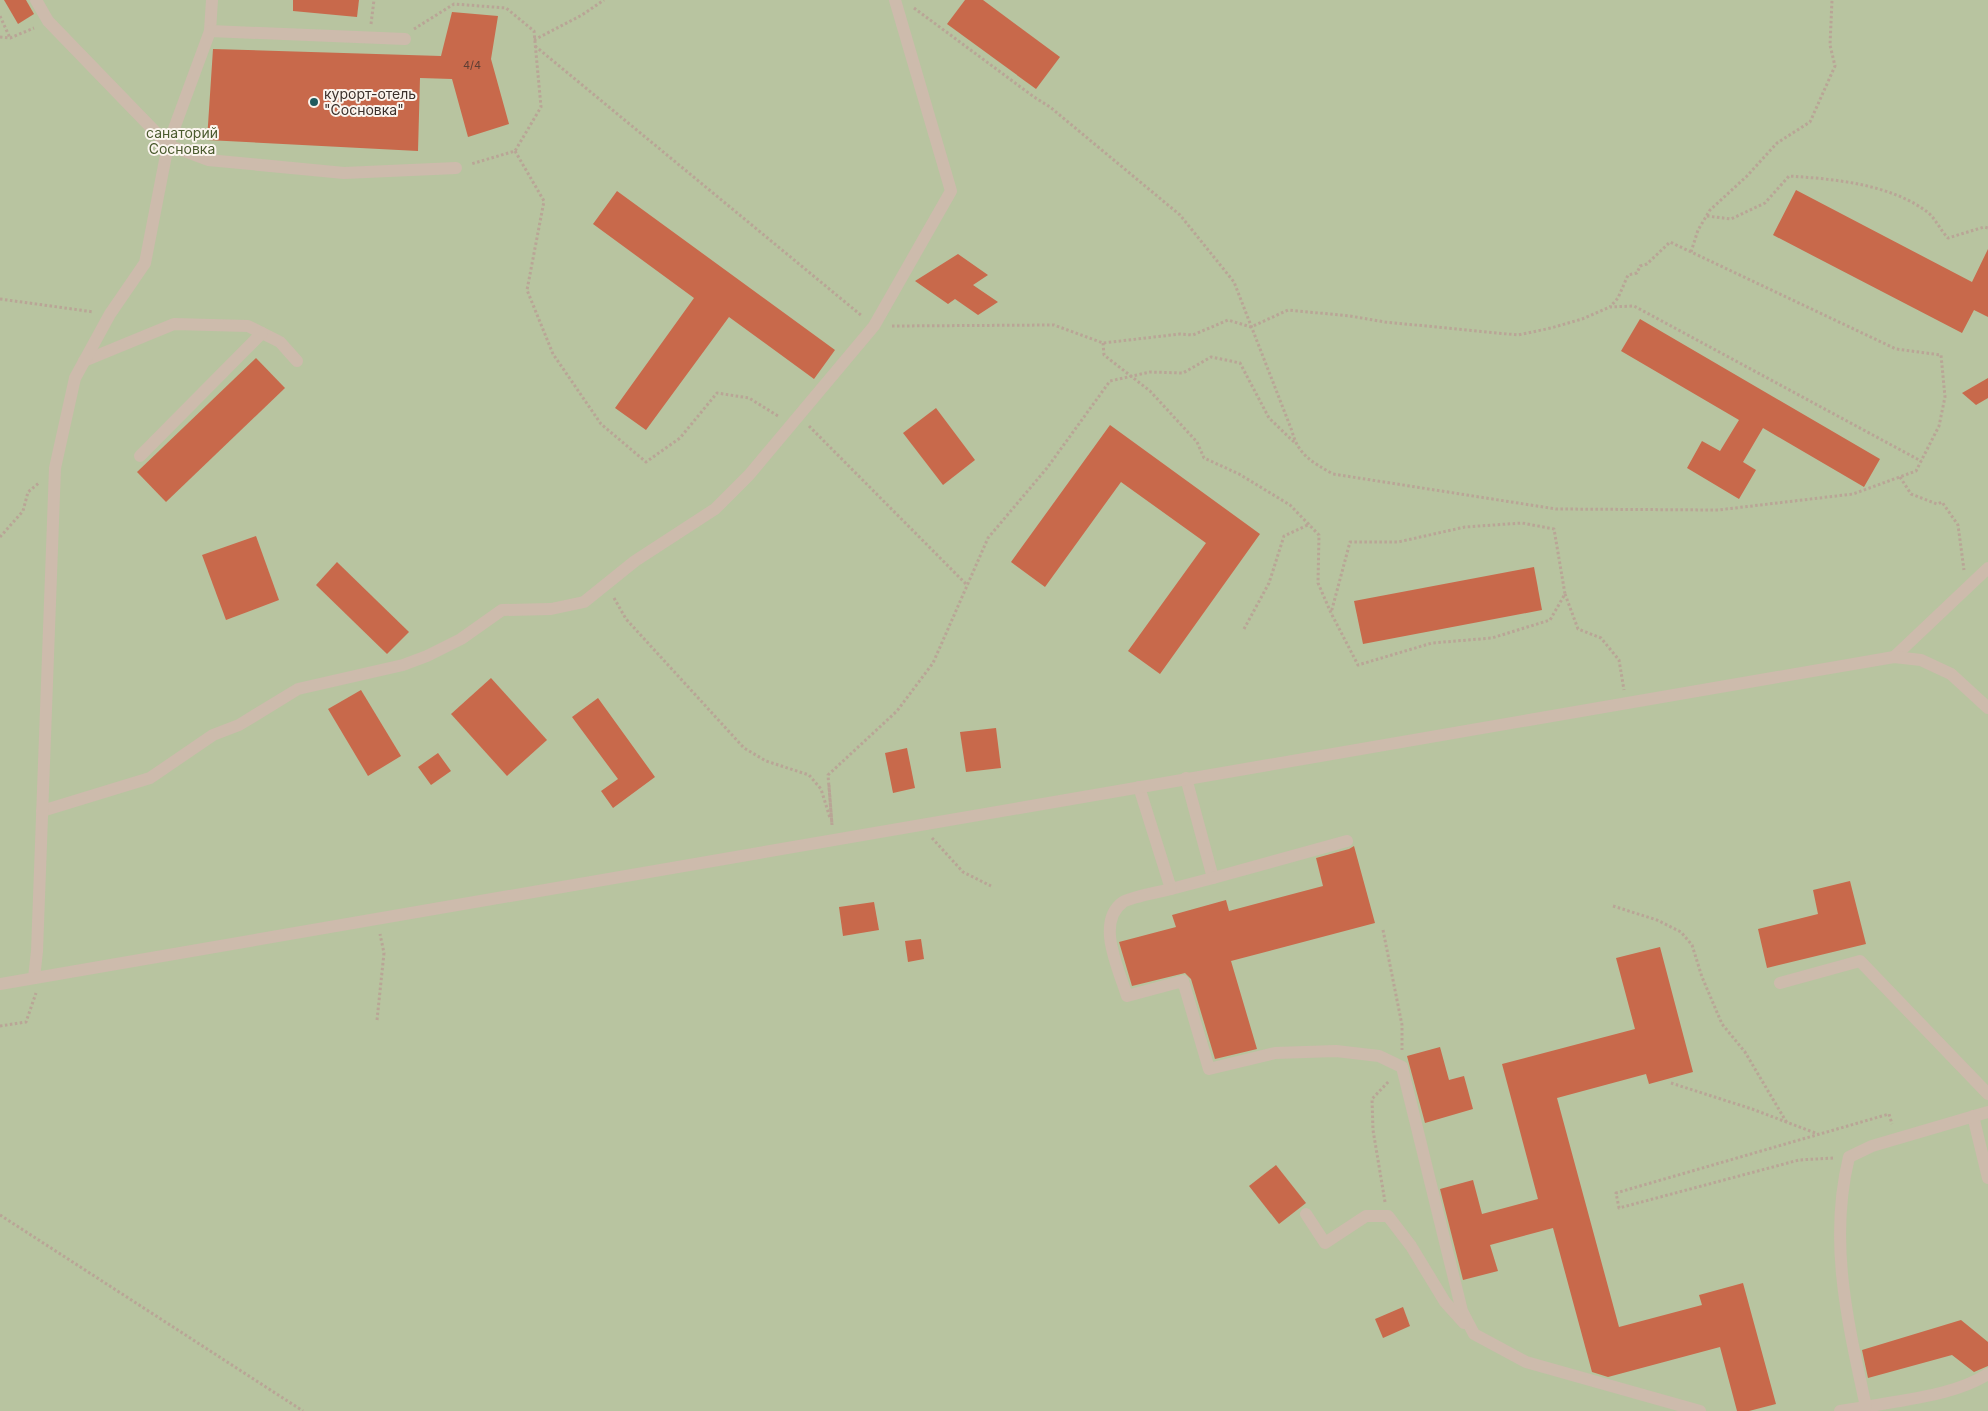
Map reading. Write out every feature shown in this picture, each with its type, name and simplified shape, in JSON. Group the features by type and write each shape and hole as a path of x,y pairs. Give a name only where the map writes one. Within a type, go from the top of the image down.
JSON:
{"street":[{"path":"36,0 48,21 168,145 208,160 344,173 456,168"},
{"path":"38,977 37,951 55,468 75,378 110,314 144,262 168,145 210,31 212,0"},
{"path":"42,811 150,778 213,735 239,726 298,689 403,664 427,656 461,639 502,610 551,609 584,602 635,561 715,509 749,476 874,326 951,191 895,0"},
{"path":"210,31 405,39"},
{"path":"84,361 174,324 248,326 280,342 297,361"},
{"path":"140,456 262,333"},
{"path":"1894,657 1988,568"},
{"path":"0,984 1894,657 1921,660 1951,674 1988,708"},
{"path":"1186,778 1213,878"},
{"path":"1139,787 1171,889"},
{"path":"1347,840 1124,901 1114,911 1109,925 1110,939 1127,996 1183,981 1209,1069 1275,1053 1336,1051 1379,1056 1402,1067 1462,1311 1474,1334"},
{"path":"1780,983 1860,961 1988,1094"},
{"path":"1867,1409 1845,1309 1840,1250 1842,1183 1849,1157 1872,1146 1988,1112"},
{"path":"1973,1116 1988,1178"},
{"path":"1306,1214 1325,1242 1366,1216 1388,1216 1411,1246 1445,1302 1474,1334 1526,1362 1700,1411"},
{"path":"1840,1411 1867,1409 1940,1393 1970,1383 1988,1374"}],"path":[{"path":"370,37 374,0"},
{"path":"534,40 582,15 604,0"},
{"path":"1691,252 1698,230 1710,210 1747,176 1777,143 1810,122 1835,66 1830,45 1832,0"},
{"path":"405,39 416,27 454,4 506,8 534,31 541,107 515,151 456,168"},
{"path":"909,4 1050,107 1180,215 1234,282 1292,431 1295,444"},
{"path":"0,16 10,38"},
{"path":"0,37 10,38 48,21"},
{"path":"535,46 874,326 1054,325 1103,343 1180,334 1193,335 1228,320 1251,327 1288,310 1518,335 1566,324 1610,307 1634,306 1921,461"},
{"path":"515,151 544,201 527,290 552,354 601,424 646,462 680,438 717,393 749,398 795,420 968,585"},
{"path":"1707,216 1731,219 1765,203 1789,176 1817,178 1886,190 1928,212 1948,238 1984,226 1988,228"},
{"path":"834,840 828,775 897,711 933,663 988,538 1047,468 1110,381 1150,372 1183,373 1211,357 1240,363 1269,418 1309,460 1333,474 1556,509 1718,510 1853,494 1916,471 1939,426 1945,397 1941,355 1896,349 1670,242 1647,264 1640,266 1637,273 1628,275 1618,298 1610,307"},
{"path":"0,299 110,314"},
{"path":"1103,343 1104,355 1150,391 1197,442 1204,458 1239,474 1290,505 1319,535 1318,583 1330,614 1358,665 1432,643 1492,638 1550,620 1565,594"},
{"path":"0,537 23,511 28,492 55,468"},
{"path":"1900,477 1911,494 1937,504 1942,502 1958,525 1966,588"},
{"path":"1330,614 1350,542 1398,542 1464,527 1522,523 1554,528 1565,594 1578,629 1601,638 1619,660 1626,702"},
{"path":"1244,628 1269,583 1284,536 1310,524"},
{"path":"603,587 610,591 626,619 744,748 766,762 809,775 821,789 832,824"},
{"path":"828,785 834,840"},
{"path":"919,824 963,872 992,886"},
{"path":"1613,906 1657,920 1680,932 1692,945 1702,977 1722,1024 1745,1052 1787,1123"},
{"path":"375,919 382,937 384,953 377,1020"},
{"path":"1383,930 1402,1025 1402,1067 1372,1099 1373,1130 1388,1216"},
{"path":"0,1026 26,1022 38,977"},
{"path":"1671,1083 1752,1109 1818,1134"},
{"path":"1849,1157 1799,1160 1619,1208 1616,1193 1889,1114 1897,1138"},
{"path":"0,1215 303,1411"}],"green space":[{"name":"санаторий Сосновка","path":"0,0 1988,0 1988,1411 0,1411"}],"building":[{"path":"4,0 26,0 34,14 18,24"},
{"path":"293,0 359,0 357,17 293,11"},
{"path":"965,0 983,0 1060,57 1036,89 947,24"},
{"name":"курорт-отель \"Сосновка\"","path":"452,12 498,16 491,59 509,124 468,137 452,79 420,78 418,151 207,140 213,49 441,56"},
{"path":"1796,190 1972,282 1988,249 1988,317 1974,310 1962,333 1773,235"},
{"path":"617,191 835,350 814,379 729,317 646,430 615,408 694,298 593,224"},
{"path":"958,254 988,275 973,285 998,302 978,315 955,299 948,304 915,281"},
{"path":"1640,319 1880,459 1864,487 1763,428 1743,462 1756,470 1739,499 1687,468 1702,441 1720,451 1739,420 1621,351"},
{"path":"256,358 285,388 166,502 137,472"},
{"path":"1988,378 1988,398 1976,405 1962,393"},
{"path":"936,408 975,460 943,485 903,433"},
{"path":"1110,425 1260,534 1160,674 1128,651 1206,543 1121,482 1045,587 1011,562"},
{"path":"256,536 279,600 226,620 202,555"},
{"path":"337,562 409,632 387,654 316,585"},
{"path":"1534,567 1542,610 1363,644 1354,601"},
{"path":"491,678 547,740 507,776 451,714"},
{"path":"361,690 401,756 368,776 328,709"},
{"path":"598,698 655,777 613,808 601,791 618,779 572,717"},
{"path":"996,728 1001,768 966,772 960,732"},
{"path":"907,748 915,788 893,793 885,753"},
{"path":"438,753 451,771 431,785 418,767"},
{"path":"1354,846 1375,923 1231,961 1257,1049 1215,1059 1191,979 1185,973 1132,986 1119,942 1176,927 1172,915 1226,900 1229,911 1323,886 1316,858"},
{"path":"1850,881 1866,944 1767,968 1758,929 1818,914 1813,890"},
{"path":"874,902 879,930 843,936 839,907"},
{"path":"921,939 924,959 908,962 905,941"},
{"path":"1660,947 1693,1072 1649,1084 1646,1074 1557,1098 1619,1327 1702,1305 1699,1295 1743,1283 1776,1404 1749,1411 1737,1411 1720,1347 1608,1377 1592,1372 1553,1228 1490,1245 1498,1271 1463,1280 1440,1189 1473,1180 1482,1214 1538,1199 1502,1064 1635,1029 1616,958"},
{"path":"1440,1047 1449,1080 1464,1076 1473,1109 1425,1123 1407,1056"},
{"path":"1276,1165 1306,1203 1279,1224 1249,1186"},
{"path":"1403,1307 1410,1326 1383,1338 1375,1319"},
{"path":"1961,1320 1988,1342 1988,1366 1974,1372 1952,1355 1868,1378 1862,1350"}],"place":[{"name":"курорт-отель \"Сосновка\"","path":"314,102"}]}
